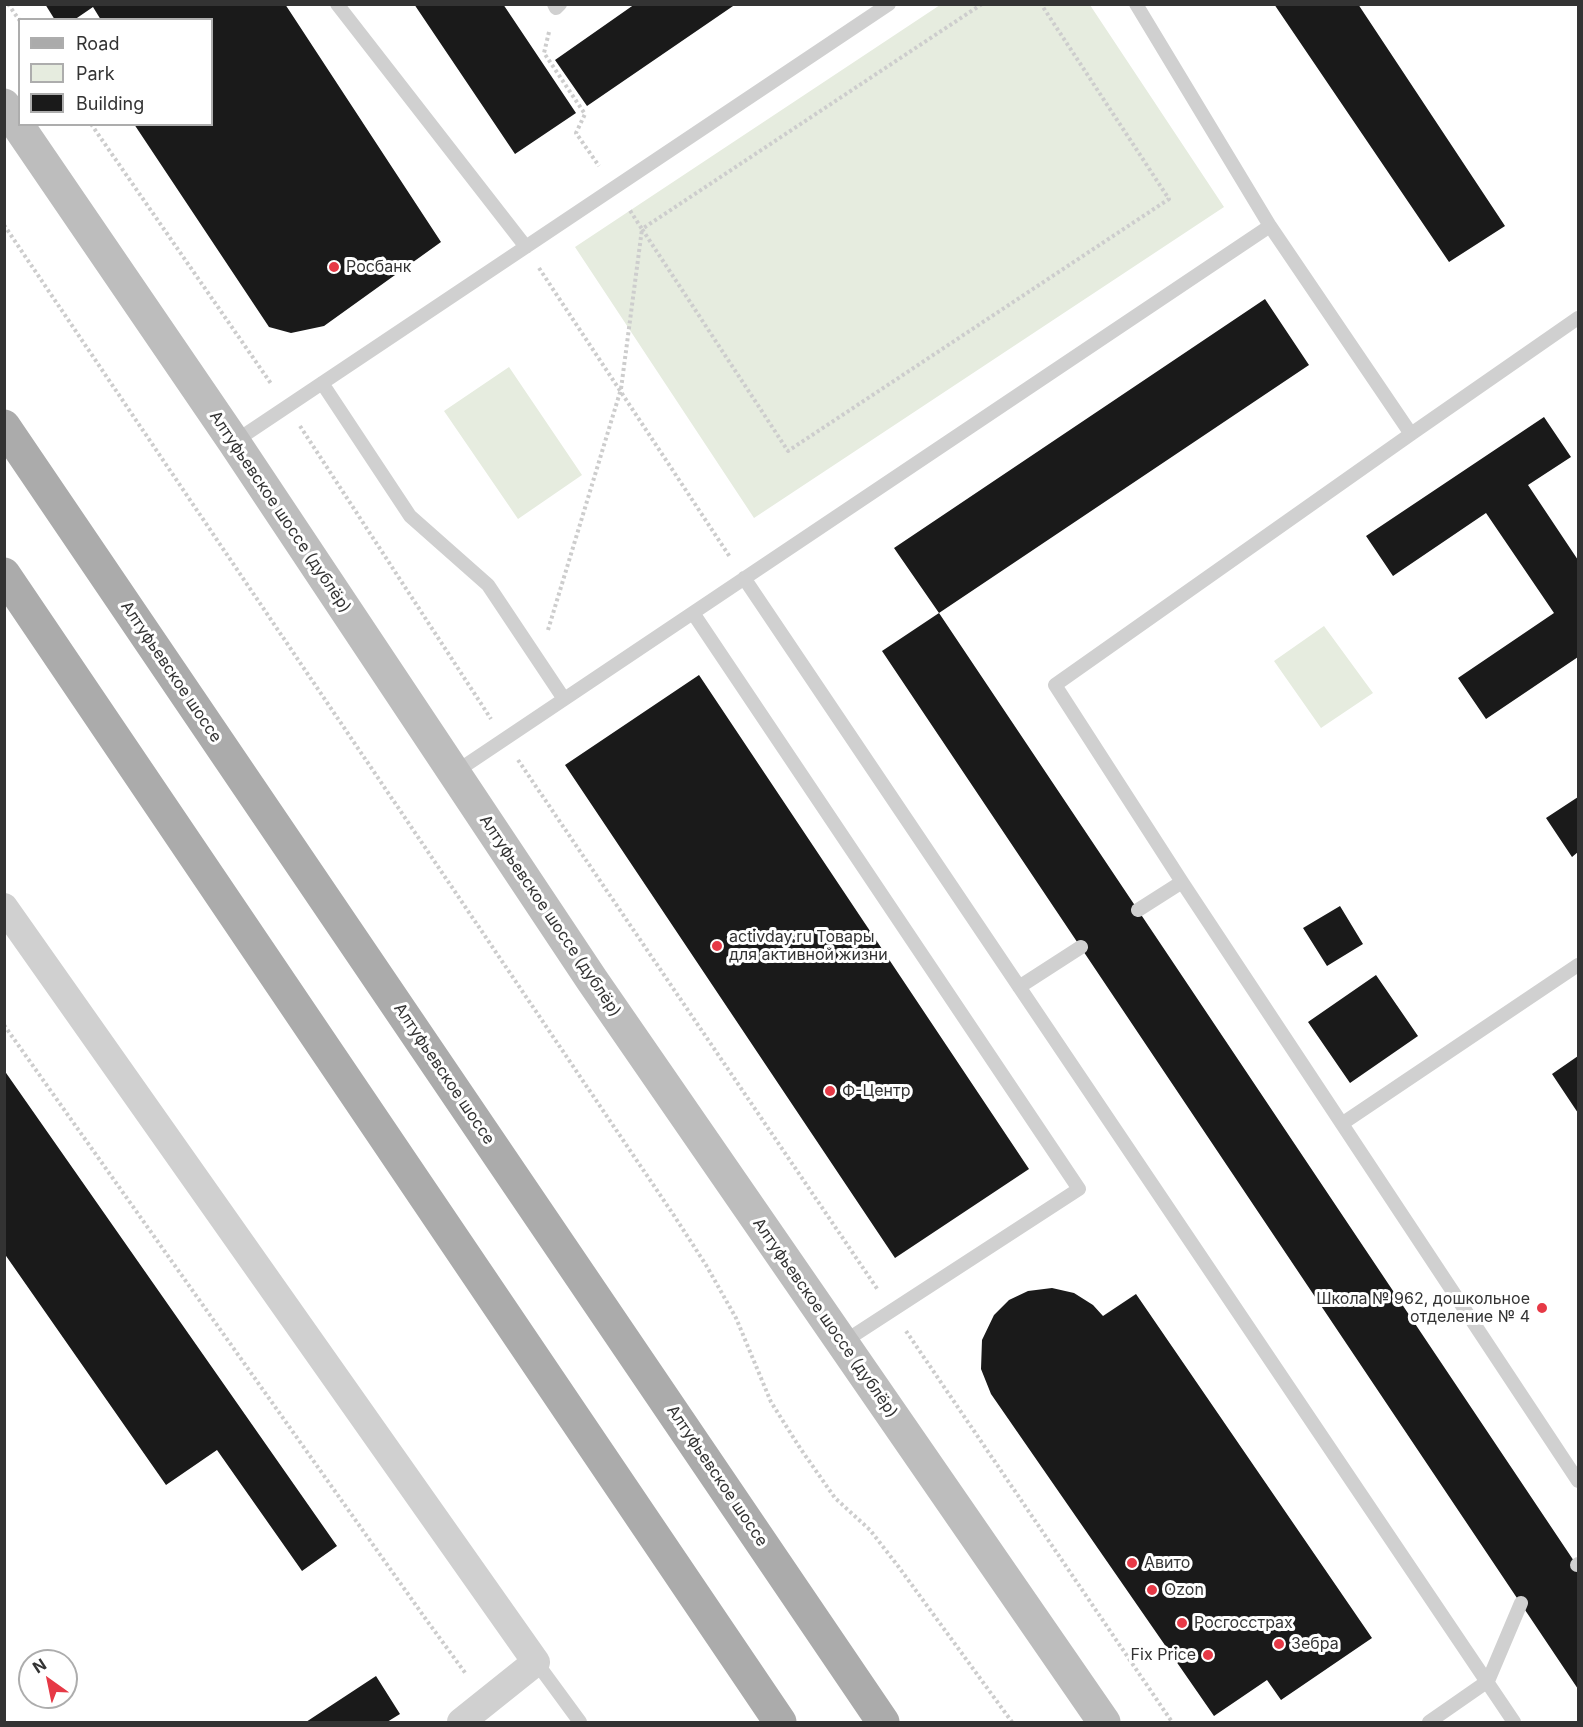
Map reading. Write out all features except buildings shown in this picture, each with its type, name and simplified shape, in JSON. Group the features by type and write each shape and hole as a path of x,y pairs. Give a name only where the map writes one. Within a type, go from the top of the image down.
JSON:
{"main road":[{"name":"Алтуфьевское шоссе (дублёр)","path":"4,105 18,126"},
{"name":"Алтуфьевское шоссе (дублёр)","path":"18,126 234,442 592,980 1104,1722"},
{"name":"Алтуфьевское шоссе","path":"4,426 883,1722"},
{"path":"4,574 780,1722"}],"street":[{"path":"4,907 536,1662 461,1722"}],"lane":[{"path":"337,4 526,247"},
{"path":"234,442 889,4"},
{"path":"1136,4 1270,226 1411,434"},
{"path":"454,772 1270,226"},
{"path":"1578,318 1055,685 1182,882 1578,1481"},
{"path":"322,382 410,516 488,585 564,699"},
{"path":"744,579 1514,1722"},
{"path":"693,613 1079,1189 842,1343"},
{"path":"1138,910 1182,882"},
{"path":"1019,987 1081,947"},
{"path":"1343,1123 1578,965"},
{"path":"1429,1722 1488,1681 1521,1603"},
{"path":"536,1662 580,1722"}],"path":[{"path":"8,4 18,18"},
{"path":"539,661 621,389 642,229 982,4"},
{"path":"557,6 544,52 585,114 576,133 615,188 788,451 1169,199 1041,4"},
{"path":"4,225 695,1248 736,1318 771,1402 806,1456 835,1498 870,1530 898,1566 1012,1722"},
{"path":"526,247 744,579"},
{"path":"504,740 1172,1722"},
{"path":"4,1025 486,1701"}],"green space":[{"path":"940,5 1090,5 1224,207 754,518 575,247"},
{"path":"509,367 582,475 518,519 444,411"},
{"path":"1324,626 1373,693 1321,728 1274,661"}],"place":[{"name":"Росбанк","path":"334,267"},
{"name":"activday.ru Товары для активной жизни","path":"717,946"},
{"name":"Ф-Центр","path":"830,1091"},
{"name":"Школа № 962, дошкольное отделение № 4","path":"1542,1308"},
{"name":"Авито","path":"1132,1563"},
{"name":"Ozon","path":"1152,1590"},
{"name":"Росгосстрах","path":"1182,1623"},
{"name":"Зебра","path":"1279,1644"},
{"name":"Fix Price","path":"1208,1655"}]}
